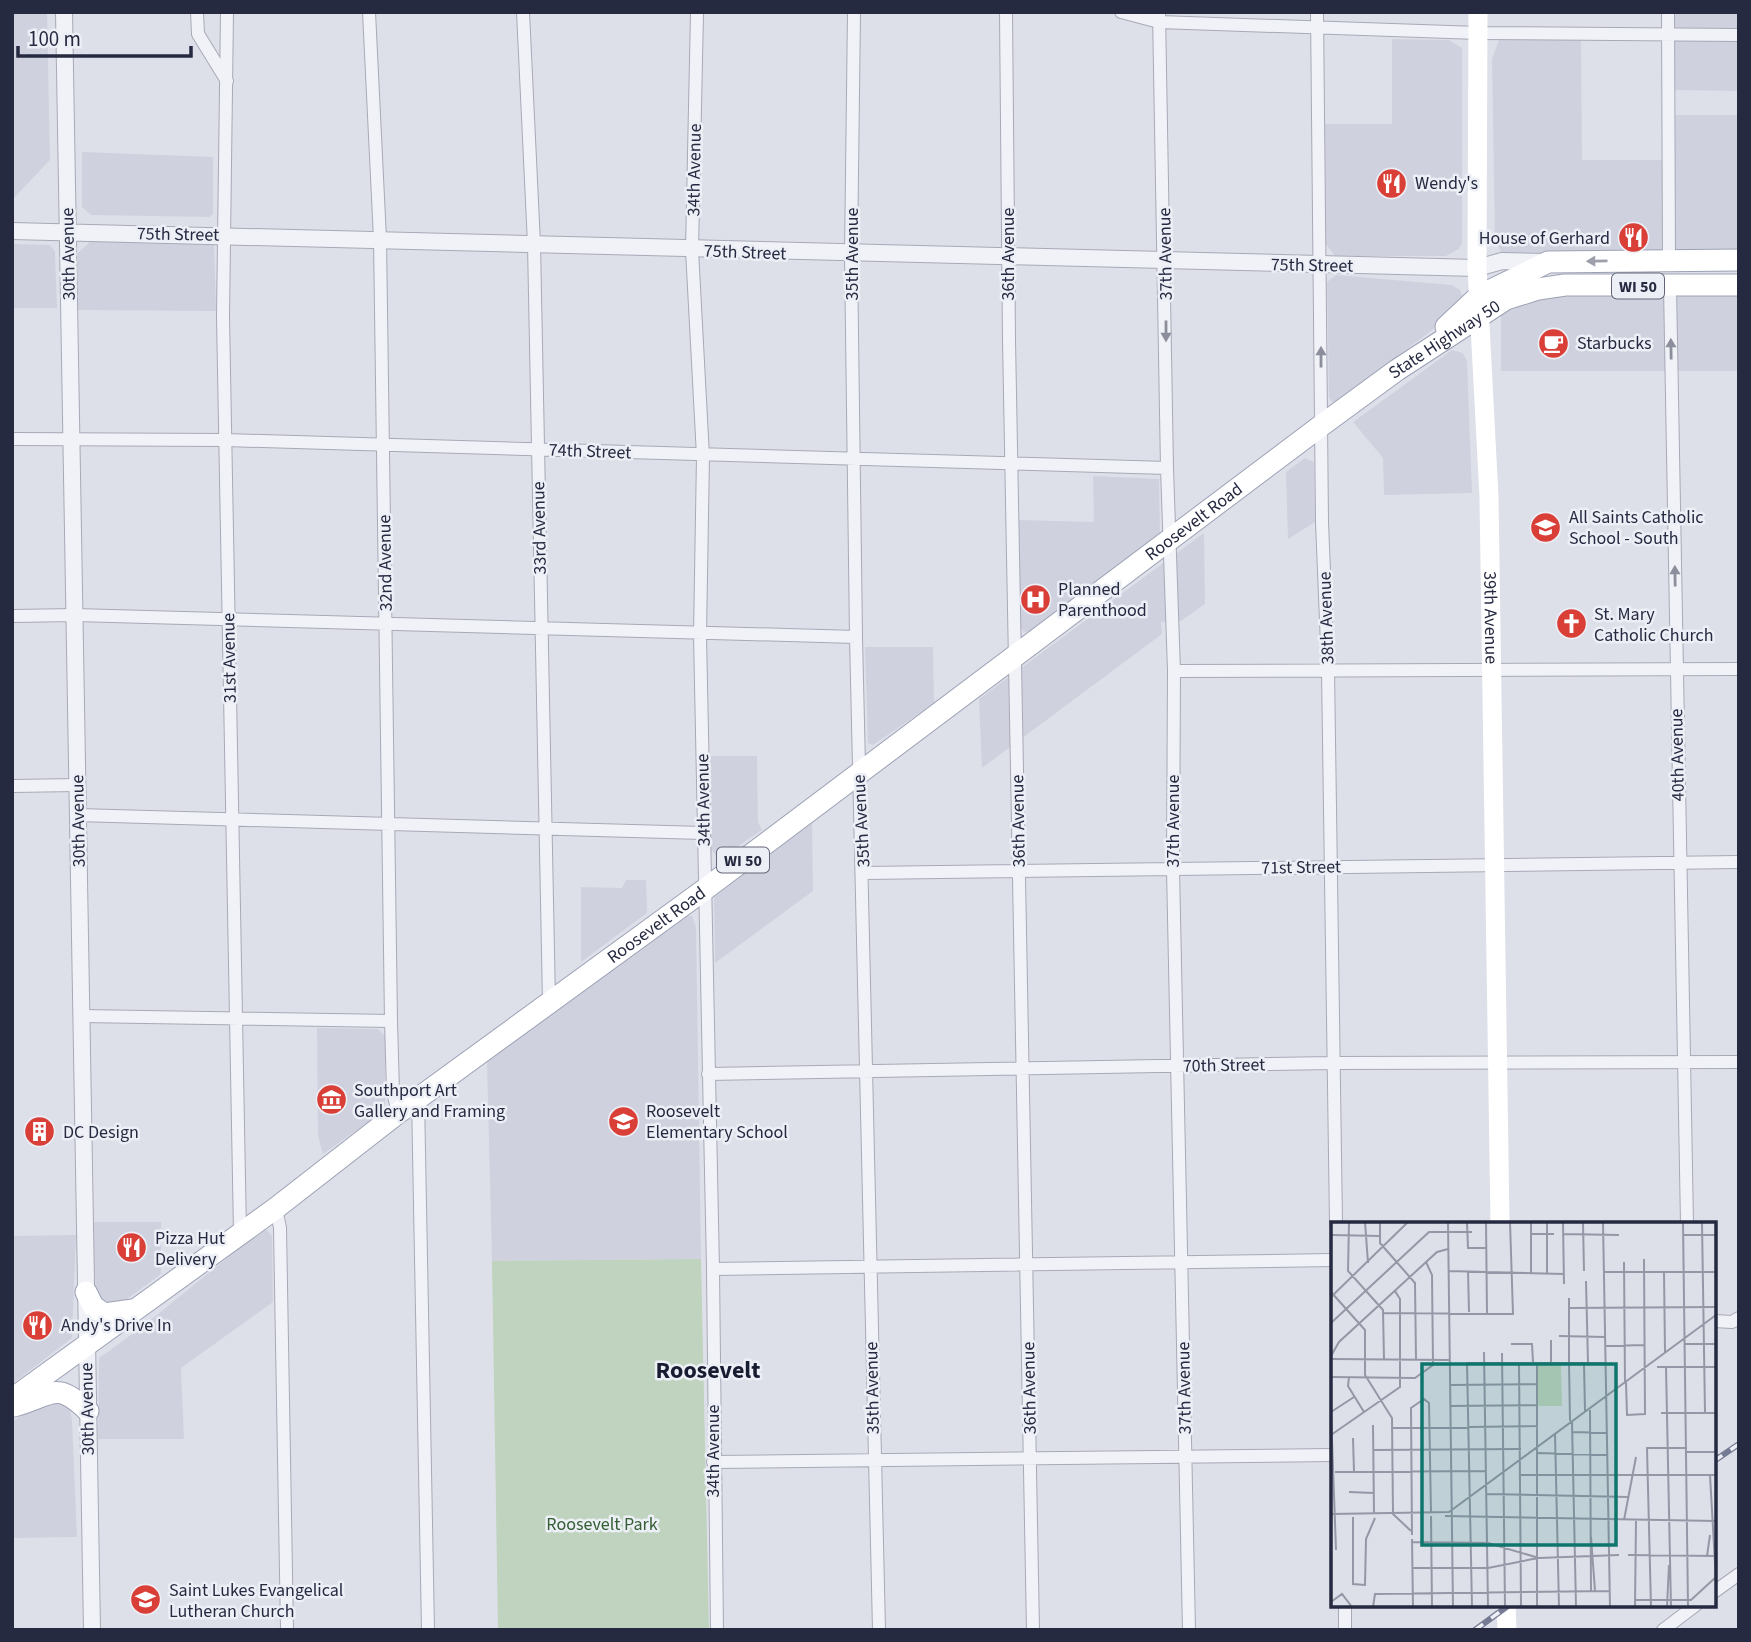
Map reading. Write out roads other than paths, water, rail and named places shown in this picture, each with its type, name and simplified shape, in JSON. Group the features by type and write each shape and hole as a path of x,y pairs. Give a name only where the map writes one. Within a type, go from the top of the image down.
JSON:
{"main road":[{"name":"39th Avenue","path":"1478,12 1478,268 1489,497 1500,1222"},
{"name":"State Highway 50","path":"1397,370 1480,306 1504,284 1548,262 1739,260"},
{"name":"State Highway 50","path":"1480,306 1538,289 1565,285 1739,285"},
{"name":"Roosevelt Road","path":"12,1399 276,1208 418,1098 704,890 1014,654 1397,370"},
{"path":"86,1292 93,1306 104,1314 135,1310"},
{"path":"12,1406 58,1392 72,1396 88,1411"},
{"path":"1506,1607 1507,1630"}],"street":[{"name":"30th Avenue","path":"64,12 92,1630"},
{"path":"197,12 198,34 227,82"},
{"name":"31st Avenue","path":"227,12 223,235 240,1234"},
{"name":"32nd Avenue","path":"369,12 380,239 391,1021 393,1092 398,1113"},
{"name":"33rd Avenue","path":"523,12 534,244 549,1002"},
{"name":"34th Avenue","path":"697,12 692,250 703,456 700,635 713,1269 713,1462 717,1630"},
{"name":"35th Avenue","path":"854,12 852,255 856,637 864,873 869,1268 879,1630"},
{"name":"36th Avenue","path":"1006,12 1014,654 1033,1630"},
{"path":"1121,12 1317,27 1478,33 1739,35"},
{"name":"38th Avenue","path":"1317,12 1336,1222"},
{"path":"1668,12 1669,261"},
{"name":"37th Avenue","path":"1159,17 1167,468 1174,671 1173,869 1189,1630"},
{"name":"75th Street","path":"12,231 380,239 1008,260 1478,268 1503,261 1548,262"},
{"path":"1478,268 1504,284 1538,289"},
{"name":"40th Avenue","path":"1670,286 1678,862 1687,1222"},
{"name":"74th Street","path":"12,439 226,440 854,461 1167,468"},
{"path":"12,617 75,615 700,635 856,637"},
{"path":"1174,671 1739,669"},
{"path":"12,786 77,785"},
{"path":"78,815 703,833"},
{"name":"71st Street","path":"864,873 1739,862"},
{"path":"82,1016 391,1021"},
{"name":"70th Street","path":"708,1074 1333,1063 1739,1062"},
{"path":"418,1098 428,1630"},
{"path":"276,1208 281,1252 287,1630"},
{"path":"713,1269 1331,1260"},
{"path":"1716,1321 1732,1322 1739,1318"},
{"path":"713,1462 1331,1455"},
{"path":"1716,1591 1739,1574"},
{"path":"1345,1607 1345,1630"},
{"path":"1663,1630 1693,1607"}],"railway":[{"path":"1716,1460 1739,1444"},
{"path":"1475,1630 1506,1607"}],"place":[{"name":"Wendy's","path":"1392,183"},
{"name":"House of Gerhard","path":"1633,238"},
{"name":"Starbucks","path":"1554,343"},
{"name":"All Saints Catholic School - South","path":"1546,527"},
{"name":"Planned Parenthood","path":"1035,599"},
{"name":"St. Mary Catholic Church","path":"1571,624"},
{"name":"Southport Art Gallery and Framing","path":"331,1100"},
{"name":"Roosevelt Elementary School","path":"623,1121"},
{"name":"DC Design","path":"40,1132"},
{"name":"Pizza Hut Delivery","path":"132,1248"},
{"name":"Andy's Drive In","path":"38,1325"},
{"name":"Saint Lukes Evangelical Lutheran Church","path":"146,1600"}],"district":[{"name":"Roosevelt","path":"708,1370"}],"park label":[{"name":"Roosevelt Park","path":"602,1524"}]}
